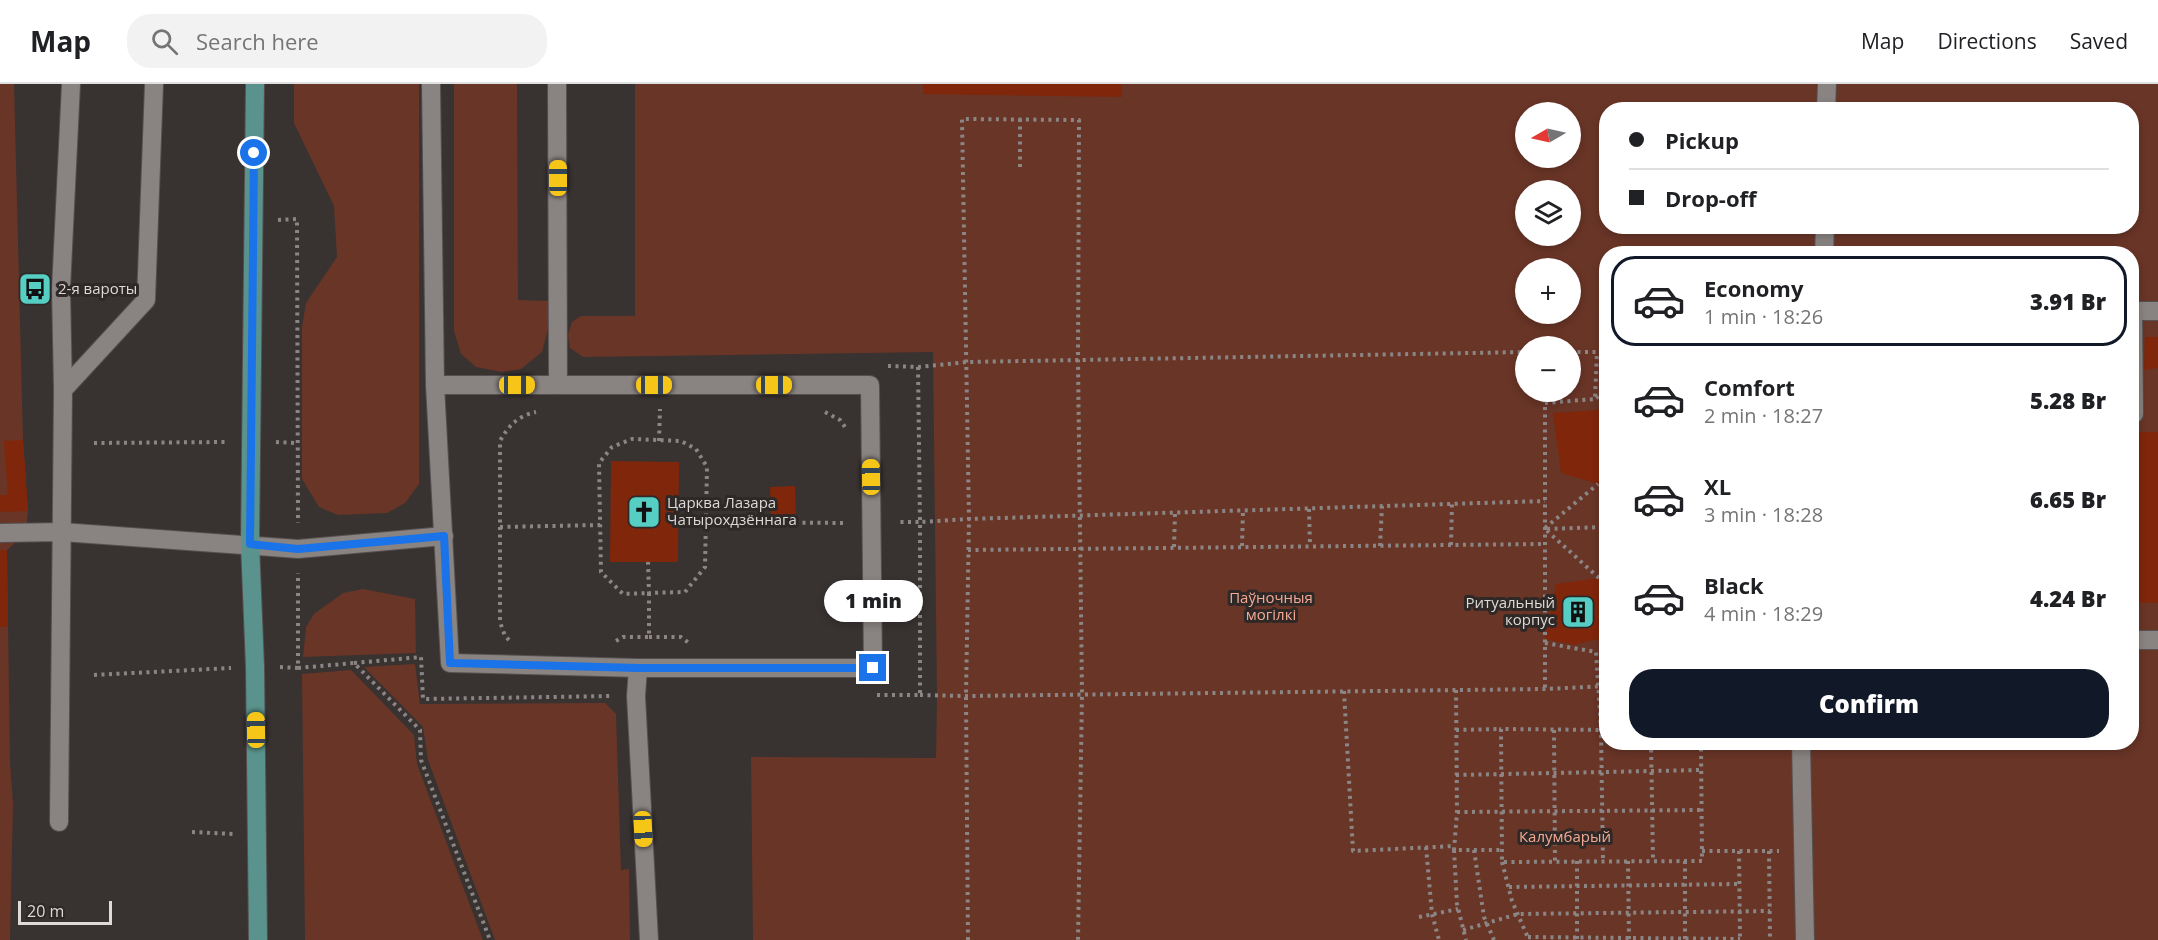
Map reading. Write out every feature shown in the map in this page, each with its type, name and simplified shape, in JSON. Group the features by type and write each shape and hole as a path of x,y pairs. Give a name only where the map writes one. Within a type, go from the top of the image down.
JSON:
{"main road":[{"path":"255,84 250,544 255,667 258,940"}],"lane":[{"path":"59,822 63,390 61,289 71,84"},
{"path":"63,390 146,300 154,84"},
{"path":"431,84 435,385 450,663 638,668 873,668 870,385 435,385"},
{"path":"557,84 558,385"},
{"path":"1826,102 1827,84"},
{"path":"2139,311 2158,310"},
{"path":"0,533 62,532 298,549 444,536"},
{"path":"2139,640 2158,640"},
{"path":"638,668 637,707 649,940"},
{"path":"1801,750 1805,940"}],"path":[{"path":"968,940 966,696 969,519 962,119 1079,120 1078,361 1082,694 1078,940"},
{"path":"1020,119 1020,167"},
{"path":"882,366 918,367 967,362 1515,352"},
{"path":"1581,352 1597,352 1595,399"},
{"path":"918,367 920,522 1545,501"},
{"path":"1545,689 1545,404 1595,399 1599,396"},
{"path":"649,409 671,409"},
{"path":"659,441 660,409"},
{"path":"816,410 829,413 840,420 848,434"},
{"path":"515,646 505,636 500,622 500,441 509,426 522,416 545,411"},
{"path":"632,439 659,441 681,441 696,449 707,467 705,567 686,592 623,594 601,572 599,464 612,447 632,439"},
{"path":"94,443 296,442"},
{"path":"1545,529 1598,484"},
{"path":"1451,545 1452,504"},
{"path":"1380,546 1382,506"},
{"path":"1309,509 1310,546"},
{"path":"1242,546 1243,511"},
{"path":"849,512 849,534"},
{"path":"1174,547 1175,513"},
{"path":"705,522 849,523"},
{"path":"500,527 600,525"},
{"path":"1545,529 1599,527"},
{"path":"1545,529 1599,578"},
{"path":"968,550 1545,544"},
{"path":"648,562 649,629"},
{"path":"649,637 681,637 697,649"},
{"path":"1545,643 1596,652 1599,693"},
{"path":"298,668 354,663 420,730 421,760 490,940"},
{"path":"920,695 1545,689 1598,686"},
{"path":"1456,690 1457,812 1454,848 1458,909 1466,940"},
{"path":"1344,691 1353,851 1426,847 1502,850"},
{"path":"1501,729 1502,862 1528,939 1740,939 1739,851"},
{"path":"1456,730 1599,730"},
{"path":"1554,730 1555,861"},
{"path":"1603,750 1603,861"},
{"path":"1651,750 1653,861"},
{"path":"1502,862 1702,861 1701,750"},
{"path":"1456,775 1701,770"},
{"path":"1457,812 1702,810"},
{"path":"192,832 257,836"},
{"path":"1426,847 1432,914 1439,940"},
{"path":"1474,850 1484,917 1494,940"},
{"path":"1769,851 1770,940"},
{"path":"1702,852 1784,851"},
{"path":"1577,861 1577,939"},
{"path":"1628,861 1629,939"},
{"path":"1685,861 1685,939"},
{"path":"1509,887 1739,884"},
{"path":"1419,917 1458,909"},
{"path":"1462,930 1518,914 1770,911"}],"green space":[{"path":"0,84 14,84 23,440 28,511 26,533 7,550 10,763 13,804 10,940 0,940"},
{"path":"294,84 419,84 419,484 405,503 387,513 338,515 319,507 302,479 302,327 306,303 337,257 334,206 294,123"},
{"path":"454,84 517,84 518,300 549,301 548,329 542,352 521,369 502,372 476,367 461,354 454,331"},
{"name":"Паўночныя могілкі","path":"635,84 2158,84 2158,940 753,940 751,757 936,758 933,352 583,357 570,348 568,335 572,322 581,316 635,316"},
{"path":"363,589 415,599 416,653 303,657 306,627 314,614 343,593"},
{"path":"415,664 420,704 605,703 616,714 621,870 629,869 630,940 495,940 428,760 423,727 364,667"},
{"path":"351,670 414,735 417,764 483,940 305,940 302,674"}],"building":[{"path":"923,84 1122,84 1122,97 923,94"},
{"path":"2145,337 2158,337 2158,368 2144,370"},
{"path":"1599,408 1599,485 1561,473 1553,413"},
{"path":"2139,432 2158,432 2158,603 2139,603"},
{"path":"23,440 28,511 0,512 0,495 8,495 4,441"},
{"name":"Царква Лазара Чатырохдзённага","path":"611,461 679,462 678,562 610,562"},
{"path":"795,486 796,519 771,519 770,487"},
{"path":"0,550 7,550 8,627 0,627"},
{"name":"Ритуальный корпус","path":"1599,578 1599,640 1574,645 1545,639 1556,584"}],"place":[{"name":"2-я вароты","path":"35,289"},
{"name":"Царква Лазара Чатырохдзённага","path":"644,512"},
{"name":"Ритуальный корпус","path":"1578,612"}],"route":[{"path":"254,153 250,544 298,549 444,536 450,663 638,668 873,668"}],"park label":[{"name":"Калумбарый","path":"1565,837"}]}
